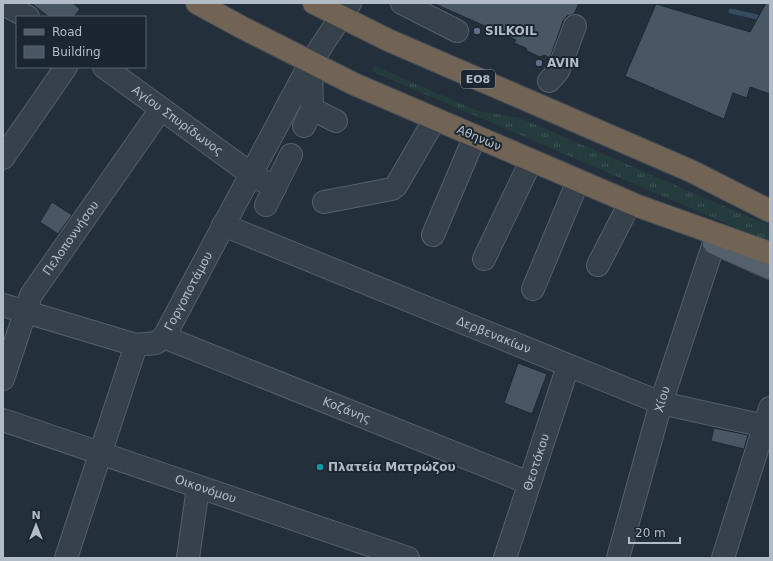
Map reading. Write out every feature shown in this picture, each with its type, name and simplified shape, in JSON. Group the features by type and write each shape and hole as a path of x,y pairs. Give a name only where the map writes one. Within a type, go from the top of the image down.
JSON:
{"highway":[{"name":"Αθηνών","path":"198,3 354,84 634,204 770,253"},
{"name":"ΕΟ8","path":"314,3 346,10 395,43 691,171 770,211"},
{"path":"691,171 770,199"},
{"path":"634,204 714,243"}],"main road":[{"path":"714,243 770,268"}],"street":[{"path":"402,3 426,9 457,31"},
{"path":"3,4 26,16"},
{"name":"Γοργοποτάμου","path":"136,345 156,343 164,337 310,62 346,10"},
{"path":"549,80 558,71 575,26"},
{"path":"310,62 308,117 336,121"},
{"path":"3,158 65,68"},
{"name":"Αγίου Σπυρίδωνος","path":"105,68 251,174 270,197 291,155"},
{"name":"Πελοποννήσου","path":"3,379 31,295 162,109"},
{"path":"324,202 392,189 396,186 435,119"},
{"path":"434,235 474,136"},
{"path":"484,259 531,161"},
{"path":"533,289 578,181"},
{"path":"598,265 634,204"},
{"name":"Δερβενακίων","path":"223,225 661,403 768,420"},
{"name":"Χίου","path":"618,558 661,403 714,243"},
{"path":"3,305 136,345 66,558"},
{"name":"Κοζάνης","path":"164,337 529,483"},
{"name":"Θεοτόκου","path":"505,558 568,366"},
{"name":"Οικονόμου","path":"3,420 405,558"},
{"path":"723,558 768,420"},
{"path":"188,558 198,487"}],"green space":[{"path":"374,66 478,111 520,118 770,226 770,242 371,71"}],"building":[{"path":"31,3 73,3 80,9 75,16 48,16"},
{"path":"433,3 579,3 574,14 567,16 563,21 550,58 544,55 540,57 527,51 526,48 514,43 516,40"},
{"path":"766,3 770,3 770,94 750,87 747,98 733,93 724,119 625,76 656,4 750,32"},
{"path":"52,202 72,215 58,234 40,222"},
{"path":"518,363 547,374 532,414 504,403"},
{"path":"714,428 748,435 744,449 711,441"}],"waterway":[{"path":"731,11 757,17 770,23"}],"place":[{"name":"SILKOIL","path":"477,31"},
{"name":"AVIN","path":"539,63"},
{"name":"Πλατεία Ματρώζου","path":"320,467"}]}
